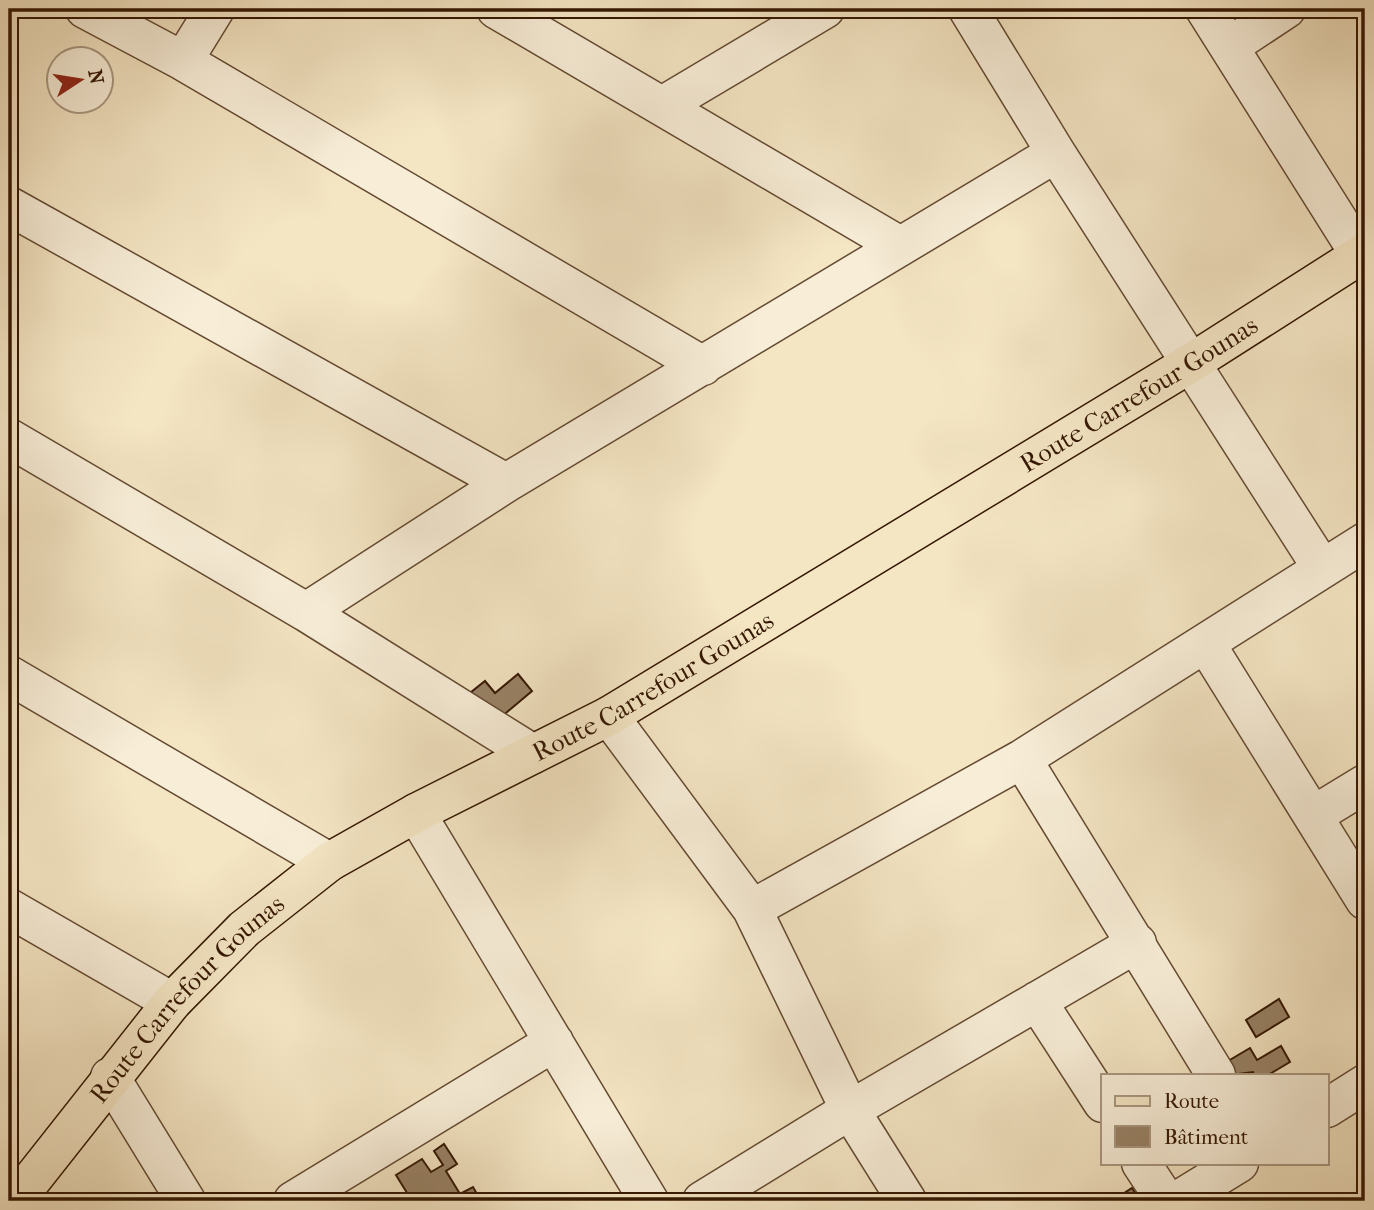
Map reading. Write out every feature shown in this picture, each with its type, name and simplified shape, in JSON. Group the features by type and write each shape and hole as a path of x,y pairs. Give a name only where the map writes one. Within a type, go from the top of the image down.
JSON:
{"main road":[{"name":"Route Carrefour Gounas","path":"15,1201 110,1077 172,1002 244,929 329,862 416,813 608,716 1191,363 1363,253"}],"street":[{"path":"85,9 183,61 703,366"},
{"path":"183,61 215,9"},
{"path":"496,9 900,246"},
{"path":"662,106 824,9"},
{"path":"968,9 1056,153 1322,568"},
{"path":"1205,9 1363,253"},
{"path":"1230,46 1286,9"},
{"path":"306,612 506,483 1056,153"},
{"path":"9,206 506,483"},
{"path":"9,438 306,612 533,754"},
{"path":"751,909 1022,759 1365,542"},
{"path":"1206,644 1365,900"},
{"path":"9,675 329,862"},
{"path":"608,716 751,909 850,1110 906,1201"},
{"path":"1022,759 1215,1074"},
{"path":"1314,815 1365,783"},
{"path":"416,813 649,1201"},
{"path":"9,908 172,1002"},
{"path":"702,1201 850,1110 1137,943"},
{"path":"1037,1001 1101,1100"},
{"path":"293,1201 554,1042"},
{"path":"110,1077 186,1201"},
{"path":"1328,1107 1365,1084"},
{"path":"1142,1164 1166,1201"},
{"path":"1177,1201 1237,1164"}],"building":[{"path":"518,674 532,691 494,723 470,693 485,681 495,693"},
{"path":"1279,999 1289,1017 1256,1037 1246,1020"},
{"path":"1281,1046 1290,1062 1270,1074 1229,1074 1223,1064 1250,1048 1257,1060"},
{"path":"444,1144 457,1164 446,1171 460,1194 473,1187 481,1201 431,1201 428,1198 412,1201 396,1175 422,1159 431,1172 443,1165 434,1151"},
{"path":"1132,1188 1140,1201 1112,1201"}]}
